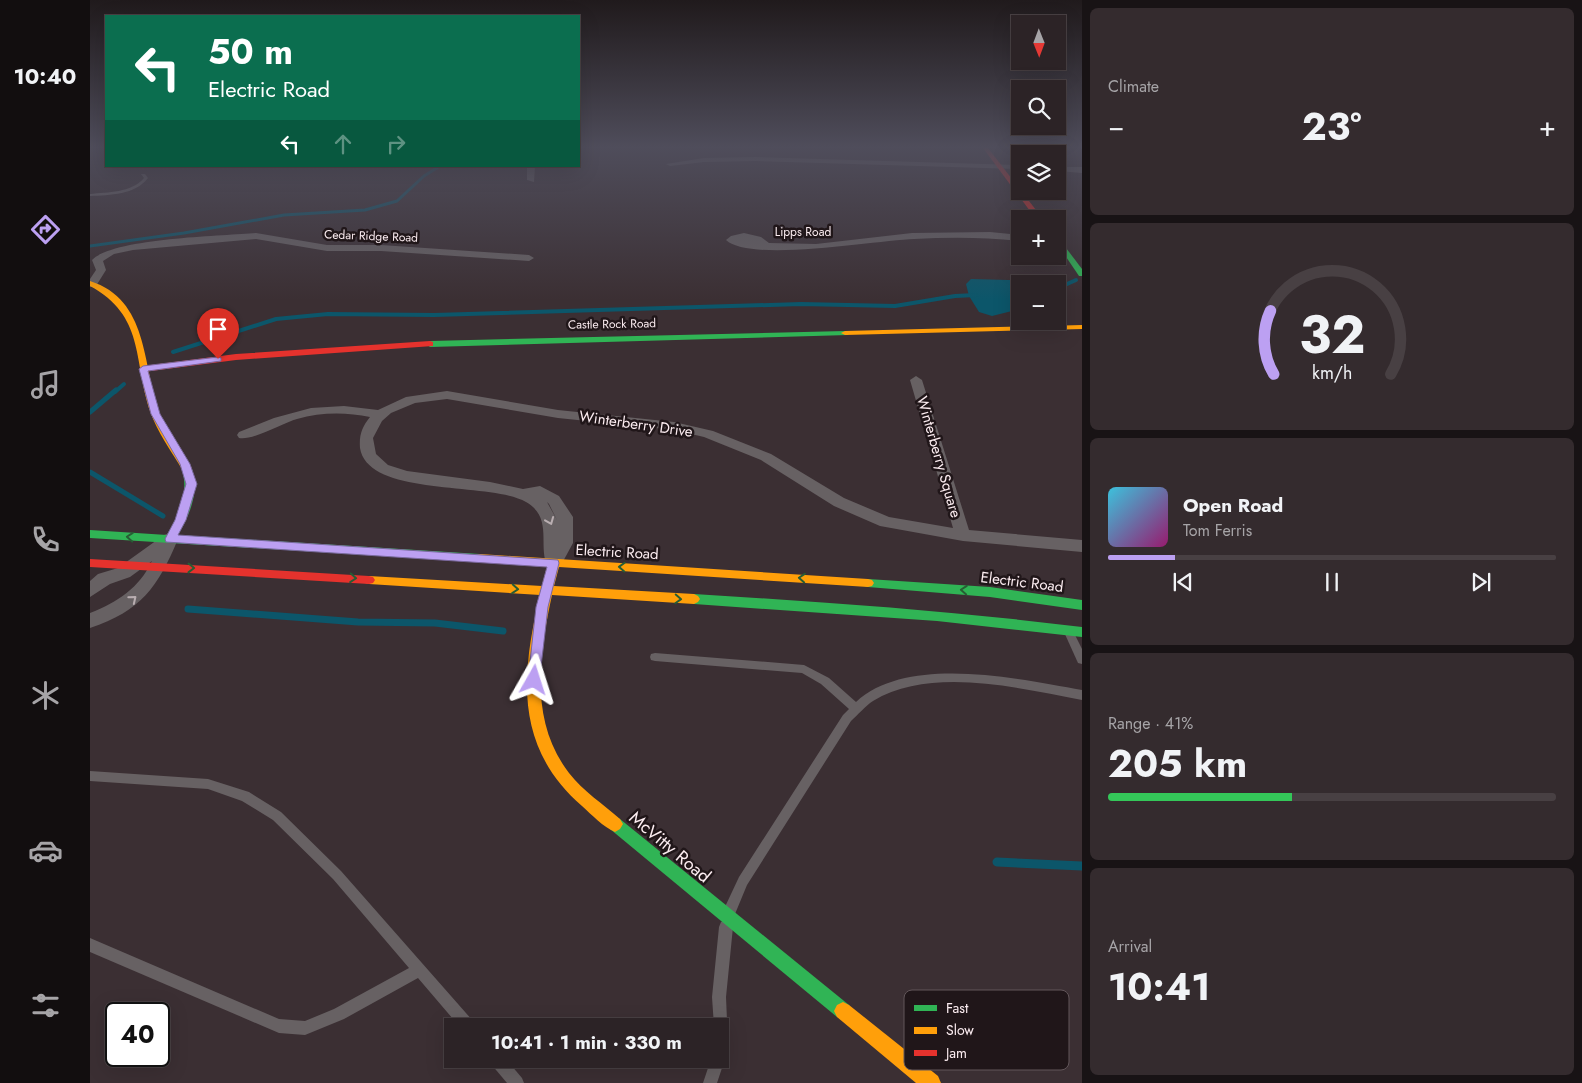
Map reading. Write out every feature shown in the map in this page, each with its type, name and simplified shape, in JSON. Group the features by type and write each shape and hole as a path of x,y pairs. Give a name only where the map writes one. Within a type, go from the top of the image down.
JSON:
{"street":[{"path":"1024,199 1033,210"},
{"name":"Cedar Ridge Road","path":"91,284 101,270 96,260 111,252 133,247 241,236 271,237 327,248 381,248 529,258"},
{"name":"Lipps Road","path":"765,244 816,247 912,236 1011,237"},
{"path":"1066,253 1082,274"},
{"path":"90,621 121,609 139,595 159,567 180,520 191,484 185,464 156,414 143,369 135,328 127,310 109,293 91,284"},
{"name":"Castle Rock Road","path":"143,369 236,357 417,344 1082,327"},
{"name":"Winterberry Square","path":"916,380 962,535"},
{"name":"Winterberry Drive","path":"554,563 553,530 550,518 533,498 521,492 488,485 414,479 383,470 368,453 365,440 368,431 381,415 409,400 433,394 447,394 558,414 674,426 708,434 766,457 862,514 913,528 962,535 1082,546"},
{"path":"244,435 271,423 310,412 347,408 381,415"},
{"name":"Electric Road","path":"90,534 990,592 1082,605"},
{"path":"90,590 104,580 124,573 170,539"},
{"path":"90,562 887,612 1068,629 1082,632"},
{"name":"McVitty Road","path":"554,563 545,591 534,680 534,705 539,738 546,753 563,778 624,832 904,1061"},
{"name":"McVitty Road","path":"915,1070 931,1083"}],"lane":[{"path":"1068,629 1082,660"},
{"path":"655,657 804,669 825,681 855,708"},
{"path":"721,1018 719,998 725,956 727,917 743,881 855,708 890,686 961,678 994,679 1082,695"},
{"path":"90,776 208,784 245,796 276,816 337,875 461,1018"},
{"path":"90,945 279,1026 305,1028 339,1014 419,970"},
{"path":"504,1068 517,1083"},
{"path":"710,1083 715,1068"}],"water":[{"path":"971,279 1011,280 1011,311 992,316 979,312 969,296 966,284"}],"waterway":[{"path":"90,246 184,233 284,215 365,210 397,201 400,199"},
{"path":"1066,284 1076,280"},
{"path":"173,352 276,319 328,314 434,315 801,304 895,306 955,296 976,295"},
{"path":"115,392 124,384"},
{"path":"90,412 116,390"},
{"path":"90,472 163,516"},
{"path":"188,609 358,622 435,623 503,631"},
{"path":"997,862 1082,866"}],"traffic: fast":[{"path":"1066,252 1082,274"},
{"path":"430,344 845,333"},
{"path":"170,539 187,506 190,488 190,478 187,469"},
{"path":"90,534 480,558"},
{"path":"868,583 990,592 1082,605"},
{"path":"694,599 937,616 1082,632"},
{"path":"615,824 843,1011"}],"traffic: slow":[{"path":"90,283 109,293 123,306 132,321 138,338 149,394 155,413 187,469"},
{"path":"845,333 1082,327"},
{"path":"480,558 868,583"},
{"path":"554,563 541,616 533,674 534,703 539,730 548,756 564,778 615,824"},
{"path":"369,580 694,599"},
{"path":"843,1011 904,1061"},
{"path":"915,1070 931,1083"}],"traffic: jam":[{"path":"1024,199 1033,210"},
{"path":"143,369 236,357 430,344"},
{"path":"90,563 369,580"}],"route":[{"path":"218,359 143,369 156,414 185,464 191,484 180,520 170,539 554,563 542,607 534,680"}]}
